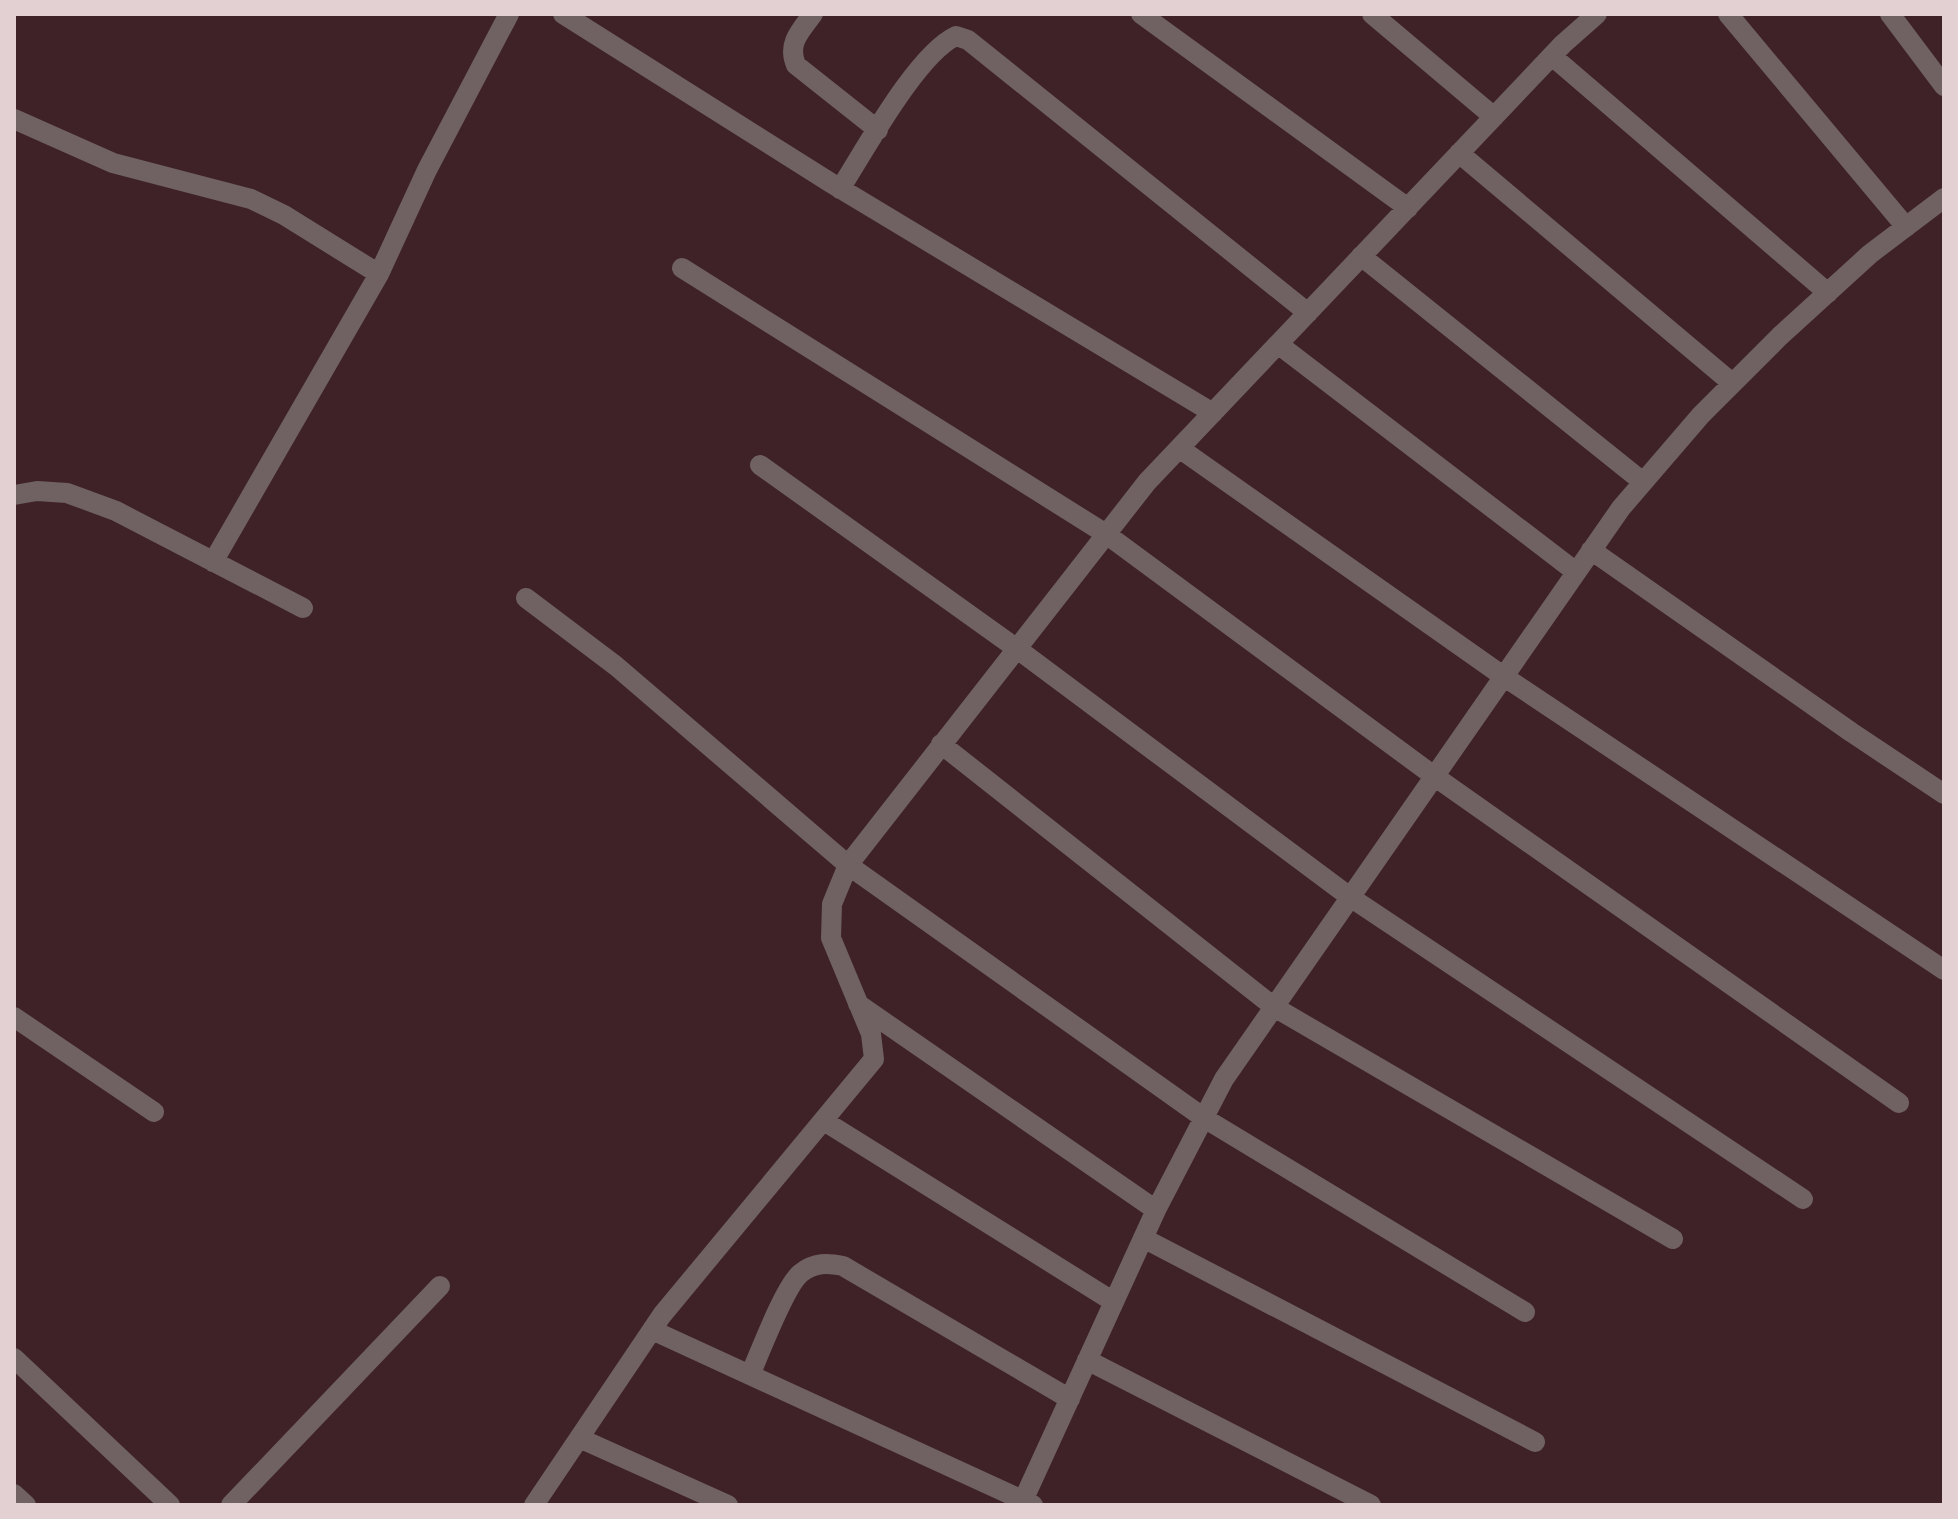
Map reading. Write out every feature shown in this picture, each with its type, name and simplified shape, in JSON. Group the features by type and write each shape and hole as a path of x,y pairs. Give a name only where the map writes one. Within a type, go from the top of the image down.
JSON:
{"street":[{"path":"213,562 379,274 427,170 509,14"},
{"path":"563,14 840,189 1213,413"},
{"path":"813,14 796,36 791,54 796,65 878,130"},
{"path":"1141,14 1408,208"},
{"path":"1372,14 1494,117"},
{"path":"1728,14 1906,227"},
{"path":"1890,14 1944,86"},
{"path":"534,1505 652,1330 753,1202 874,1059 871,1034 831,938 832,904 848,865 1147,482 1591,16"},
{"path":"840,189 914,74 941,43 956,36 968,40 1308,313"},
{"path":"1552,56 1828,293"},
{"path":"14,119 113,163 251,199 284,215 379,274"},
{"path":"1459,153 1732,383"},
{"path":"652,1330 1026,1504 1087,1360 1156,1210 1224,1079 1591,550 1621,508 1732,383 1870,254 1944,198"},
{"path":"1361,256 1643,482"},
{"path":"682,268 1106,534 1434,776 1899,1103"},
{"path":"1278,344 1576,572"},
{"path":"1179,448 1503,676 1944,970"},
{"path":"760,465 1016,648 1350,897 1803,1199"},
{"path":"14,495 37,491 67,493 116,511 303,608"},
{"path":"1591,550 1944,794"},
{"path":"526,598 649,694 848,865 1204,1118 1525,1312"},
{"path":"941,744 1274,1007 1673,1239"},
{"path":"858,1004 1156,1210"},
{"path":"14,1017 154,1112"},
{"path":"824,1121 1114,1302"},
{"path":"1143,1238 1535,1442"},
{"path":"750,1375 788,1292 800,1273 823,1262 843,1266 1070,1399"},
{"path":"231,1505 440,1286"},
{"path":"14,1358 170,1505"},
{"path":"1087,1360 1371,1505"},
{"path":"579,1438 728,1505"},
{"path":"14,1494 26,1505"}]}
